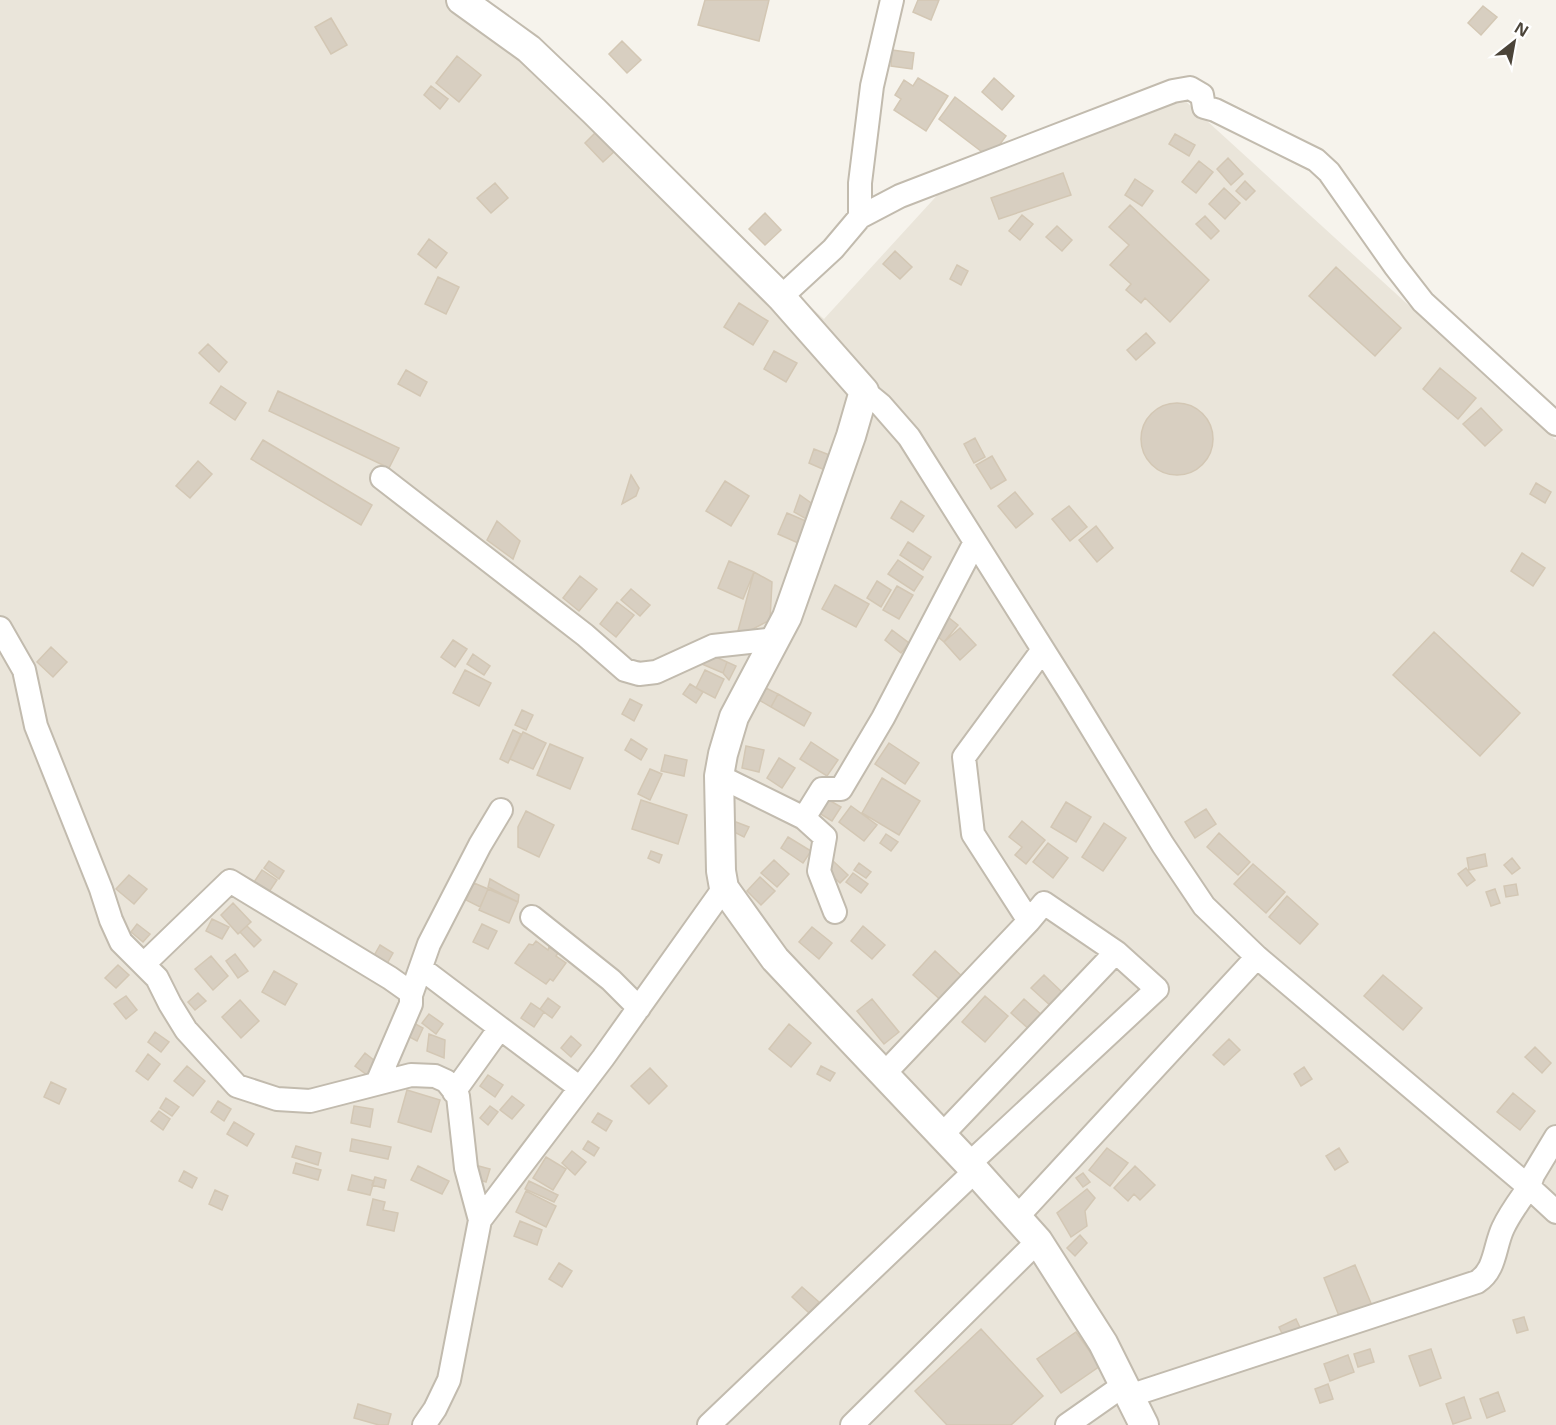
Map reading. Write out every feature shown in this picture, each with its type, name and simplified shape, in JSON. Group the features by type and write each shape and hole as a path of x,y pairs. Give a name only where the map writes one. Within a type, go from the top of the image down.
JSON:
{"street":[{"path":"461,0 529,49 781,297 864,391 881,405 909,436 1204,906 1257,957 1556,1212"},
{"path":"860,217 860,183 872,86 892,0"},
{"path":"781,297 833,249 860,217 900,196 1173,91 1190,88 1202,95 1204,107 1215,110 1316,160 1329,172 1423,302 1556,423"},
{"path":"864,391 798,586 777,639 734,717 723,754 719,776 721,871 724,888 775,959 1018,1216 1038,1241 1103,1343 1144,1425"},
{"path":"382,478 585,635 625,670 639,674 656,672 713,646 777,639"},
{"path":"804,818 822,789 841,789 884,718 975,542"},
{"path":"0,628 24,670 36,726 121,942 145,963 157,978 186,1030 237,1086 277,1099 310,1101 411,1075 435,1076 446,1081 458,1096 466,1168 480,1220 449,1380 435,1409 424,1425"},
{"path":"1029,921 973,834 964,757 1042,651"},
{"path":"719,776 804,818 825,837 819,871 834,912"},
{"path":"376,1083 411,1004 411,995 429,944 480,845 501,810"},
{"path":"145,963 230,881 390,978 411,995"},
{"path":"480,1220 639,1008 724,888"},
{"path":"709,1425 1157,989 1116,952 1044,903 884,1074"},
{"path":"532,917 611,980 639,1008"},
{"path":"942,1135 1116,952"},
{"path":"1018,1216 1257,957"},
{"path":"422,969 580,1088"},
{"path":"454,1092 500,1028"},
{"path":"1067,1425 1126,1390 1478,1282 1491,1269 1501,1233 1556,1137"},
{"path":"852,1425 1038,1241"}],"shaded area":[{"path":"0,0 469,0 824,319 953,178 1183,99 1556,440 1556,1425 0,1425"}],"building":[{"path":"705,0 769,0 759,41 698,25"},
{"path":"918,0 939,0 931,20 913,12"},
{"path":"1483,6 1497,17 1481,35 1468,23"},
{"path":"331,18 347,45 331,54 315,27"},
{"path":"622,41 641,60 627,73 609,54"},
{"path":"892,50 914,53 912,69 891,66"},
{"path":"457,56 481,75 459,102 436,83"},
{"path":"918,78 948,96 926,131 894,110 901,99 895,95 904,80 913,86"},
{"path":"994,78 1014,96 1002,110 982,92"},
{"path":"431,86 448,99 440,109 424,95"},
{"path":"955,97 1006,136 990,158 939,119"},
{"path":"598,130 617,149 603,162 585,143"},
{"path":"1175,134 1195,145 1189,156 1169,144"},
{"path":"1228,158 1243,174 1231,185 1217,169"},
{"path":"1199,161 1213,172 1196,193 1182,182"},
{"path":"1063,173 1071,195 999,219 991,198"},
{"path":"1135,179 1153,191 1142,206 1125,195"},
{"path":"1245,181 1255,191 1246,200 1236,191"},
{"path":"495,183 508,198 491,213 477,198"},
{"path":"1224,188 1240,203 1225,219 1209,204"},
{"path":"1130,205 1209,280 1170,322 1145,298 1141,303 1126,290 1131,284 1110,265 1129,245 1109,227"},
{"path":"765,213 781,230 765,245 749,229"},
{"path":"1022,215 1033,224 1020,240 1009,231"},
{"path":"1205,216 1219,231 1211,239 1196,224"},
{"path":"1057,226 1072,240 1062,251 1046,237"},
{"path":"429,239 447,253 436,268 418,254"},
{"path":"895,251 912,267 900,279 883,264"},
{"path":"957,265 968,271 961,285 950,279"},
{"path":"1336,267 1401,328 1375,356 1309,296"},
{"path":"438,277 459,287 446,314 425,304"},
{"path":"739,303 768,321 753,345 724,327"},
{"path":"1146,333 1155,343 1136,360 1127,350"},
{"path":"208,344 227,362 219,372 199,353"},
{"path":"774,351 797,363 786,382 764,369"},
{"path":"1440,368 1476,398 1458,419 1423,389"},
{"path":"406,370 427,382 420,396 398,384"},
{"path":"221,386 246,403 235,420 210,403"},
{"path":"278,391 399,448 389,468 269,411"},
{"path":"1177,403 1197,409 1207,419 1213,439 1207,459 1197,469 1177,475 1157,469 1147,459 1141,439 1147,419 1157,409"},
{"path":"1481,408 1502,430 1485,446 1463,424"},
{"path":"975,438 985,457 974,463 964,444"},
{"path":"263,440 372,505 361,525 251,459"},
{"path":"814,449 832,456 827,471 809,463"},
{"path":"992,456 1006,480 991,489 976,465"},
{"path":"198,461 212,474 190,498 176,486"},
{"path":"631,475 639,488 636,496 622,504"},
{"path":"725,481 749,496 731,526 706,511"},
{"path":"1536,483 1551,492 1545,503 1530,494"},
{"path":"1015,492 1033,514 1016,528 998,506"},
{"path":"800,495 814,505 808,520 794,512"},
{"path":"901,501 924,516 913,532 891,518"},
{"path":"1069,506 1087,527 1070,541 1052,519"},
{"path":"787,513 815,525 805,546 778,534"},
{"path":"497,521 520,541 513,559 487,540"},
{"path":"1096,526 1113,548 1097,562 1079,540"},
{"path":"908,542 931,557 923,570 900,555"},
{"path":"1522,553 1545,568 1533,586 1511,571"},
{"path":"898,560 923,577 914,591 888,574"},
{"path":"729,561 754,572 743,599 718,588"},
{"path":"754,572 772,582 770,620 736,638"},
{"path":"580,576 597,589 579,611 563,598"},
{"path":"877,581 891,590 881,607 867,598"},
{"path":"835,585 869,604 856,627 822,609"},
{"path":"897,586 913,595 899,619 883,610"},
{"path":"631,589 650,605 640,616 621,600"},
{"path":"617,602 634,615 616,637 600,624"},
{"path":"948,617 958,625 944,642 936,635"},
{"path":"960,628 976,645 960,660 944,642"},
{"path":"892,630 909,643 901,653 885,640"},
{"path":"1434,632 1520,713 1480,756 1393,675"},
{"path":"453,640 467,649 455,667 441,657"},
{"path":"51,647 67,662 53,677 37,662"},
{"path":"707,653 727,662 723,673 702,664"},
{"path":"473,654 490,666 484,675 467,664"},
{"path":"727,662 736,666 729,680 723,673"},
{"path":"465,670 491,683 479,706 453,693"},
{"path":"705,670 724,679 715,698 696,688"},
{"path":"690,684 703,692 696,703 683,694"},
{"path":"766,688 778,694 771,707 759,700"},
{"path":"778,694 811,713 804,726 771,707"},
{"path":"630,699 642,705 634,721 622,714"},
{"path":"522,710 533,715 526,730 515,725"},
{"path":"513,730 521,734 508,763 500,759"},
{"path":"523,732 546,743 533,769 510,759"},
{"path":"631,739 647,749 641,760 625,750"},
{"path":"811,742 838,760 827,776 800,759"},
{"path":"889,743 919,763 905,784 875,764"},
{"path":"550,744 583,758 570,789 537,775"},
{"path":"746,746 764,750 759,772 742,768"},
{"path":"665,755 687,760 684,776 661,771"},
{"path":"779,758 795,768 782,788 767,778"},
{"path":"650,769 662,774 650,800 638,794"},
{"path":"882,778 920,801 899,835 862,813"},
{"path":"822,796 841,807 832,821 814,810"},
{"path":"641,800 687,815 678,844 632,829"},
{"path":"1066,802 1091,817 1076,842 1051,827"},
{"path":"851,806 877,825 864,841 839,822"},
{"path":"1206,809 1216,824 1195,838 1185,822"},
{"path":"526,811 554,825 539,857 518,847 518,827"},
{"path":"1022,821 1045,840 1026,864 1015,855 1022,847 1009,837"},
{"path":"736,822 749,827 744,837 732,831"},
{"path":"1104,823 1126,838 1103,871 1082,857"},
{"path":"1219,833 1250,862 1238,875 1207,847"},
{"path":"886,834 898,842 891,851 880,843"},
{"path":"788,837 811,851 803,863 781,848"},
{"path":"1048,843 1068,858 1053,878 1033,862"},
{"path":"651,851 662,855 659,863 648,858"},
{"path":"1485,854 1487,866 1469,870 1467,858"},
{"path":"1512,858 1520,868 1512,874 1504,865"},
{"path":"774,860 789,874 777,887 761,873"},
{"path":"832,860 848,875 840,883 824,868"},
{"path":"269,861 284,871 279,879 264,868"},
{"path":"859,863 871,872 866,878 854,870"},
{"path":"1253,864 1285,892 1266,913 1234,884"},
{"path":"1466,868 1475,880 1467,886 1458,874"},
{"path":"262,870 277,880 269,892 254,882"},
{"path":"853,873 868,884 861,893 846,882"},
{"path":"129,875 147,889 134,904 116,889"},
{"path":"760,877 775,891 761,905 747,891"},
{"path":"490,879 519,895 518,902 488,887"},
{"path":"474,883 488,889 480,907 466,900"},
{"path":"1516,884 1518,895 1506,897 1504,886"},
{"path":"488,889 518,902 509,923 479,910"},
{"path":"1495,889 1500,903 1491,906 1486,892"},
{"path":"1287,896 1318,924 1300,944 1269,917"},
{"path":"233,903 251,922 238,934 221,915"},
{"path":"212,919 229,927 222,939 206,931"},
{"path":"137,924 150,934 143,942 131,932"},
{"path":"482,924 497,931 488,949 473,942"},
{"path":"247,926 261,940 254,947 240,932"},
{"path":"863,926 885,945 872,959 851,941"},
{"path":"812,927 832,943 819,959 799,942"},
{"path":"536,941 548,950 549,947 558,953 556,956 566,963 553,981 550,979 546,984 515,963 529,944 533,945"},
{"path":"380,945 393,953 384,969 371,961"},
{"path":"935,951 966,980 944,1003 913,975"},
{"path":"235,954 248,971 238,978 226,961"},
{"path":"211,956 228,976 213,990 195,969"},
{"path":"118,965 129,975 116,988 105,978"},
{"path":"274,971 297,984 285,1005 262,992"},
{"path":"1044,975 1065,995 1053,1008 1031,988"},
{"path":"1383,975 1422,1008 1403,1030 1364,996"},
{"path":"198,993 206,1001 195,1010 188,1002"},
{"path":"126,996 137,1010 126,1019 114,1004"},
{"path":"985,996 1008,1016 985,1042 962,1022"},
{"path":"548,998 560,1007 552,1018 540,1009"},
{"path":"872,999 899,1032 884,1044 857,1011"},
{"path":"1024,999 1044,1017 1031,1031 1011,1013"},
{"path":"240,1000 259,1021 241,1038 222,1017"},
{"path":"531,1003 544,1012 534,1027 521,1018"},
{"path":"429,1014 443,1024 436,1034 422,1023"},
{"path":"410,1021 423,1028 417,1041 404,1034"},
{"path":"789,1024 811,1043 791,1067 769,1049"},
{"path":"155,1032 169,1042 161,1052 148,1042"},
{"path":"429,1034 445,1040 444,1058 427,1051"},
{"path":"571,1036 581,1045 571,1057 561,1048"},
{"path":"1229,1039 1240,1050 1224,1065 1213,1055"},
{"path":"1535,1047 1551,1063 1542,1073 1525,1057"},
{"path":"365,1053 380,1065 371,1078 355,1066"},
{"path":"148,1054 160,1064 148,1080 136,1071"},
{"path":"187,1066 205,1081 193,1096 174,1081"},
{"path":"821,1066 835,1073 830,1081 817,1074"},
{"path":"1304,1067 1312,1079 1301,1086 1294,1074"},
{"path":"650,1068 667,1086 649,1104 631,1086"},
{"path":"488,1075 503,1085 495,1097 480,1086"},
{"path":"51,1082 66,1089 59,1104 44,1097"},
{"path":"407,1090 440,1100 431,1132 398,1122"},
{"path":"1513,1093 1535,1111 1520,1130 1497,1112"},
{"path":"512,1096 524,1105 512,1119 500,1110"},
{"path":"166,1098 179,1107 172,1116 160,1108"},
{"path":"218,1101 231,1109 224,1121 211,1112"},
{"path":"354,1106 373,1109 370,1127 351,1123"},
{"path":"490,1106 498,1112 488,1125 480,1118"},
{"path":"159,1111 170,1119 163,1130 151,1121"},
{"path":"598,1113 612,1121 606,1131 592,1122"},
{"path":"234,1122 254,1134 247,1146 227,1134"},
{"path":"352,1139 391,1147 388,1159 350,1151"},
{"path":"588,1141 599,1148 594,1156 583,1149"},
{"path":"296,1146 321,1153 318,1165 292,1157"},
{"path":"1107,1148 1128,1163 1110,1186 1089,1170"},
{"path":"1339,1148 1348,1162 1335,1170 1326,1156"},
{"path":"572,1151 586,1162 575,1175 562,1163"},
{"path":"546,1157 566,1169 553,1190 533,1178"},
{"path":"296,1163 321,1170 318,1180 293,1173"},
{"path":"475,1165 490,1169 486,1182 471,1177"},
{"path":"418,1166 449,1181 442,1194 411,1180"},
{"path":"1135,1166 1155,1185 1140,1200 1134,1194 1128,1201 1114,1188"},
{"path":"184,1171 197,1178 192,1188 179,1181"},
{"path":"1083,1173 1090,1182 1083,1187 1076,1178"},
{"path":"352,1175 374,1181 370,1195 348,1190"},
{"path":"375,1177 386,1180 384,1188 372,1185"},
{"path":"529,1181 558,1195 554,1202 525,1189"},
{"path":"1087,1189 1095,1198 1085,1211 1087,1226 1071,1237 1057,1213"},
{"path":"215,1190 228,1196 222,1210 209,1204"},
{"path":"526,1191 556,1206 546,1227 516,1212"},
{"path":"373,1199 385,1202 383,1210 398,1213 394,1231 367,1225"},
{"path":"520,1221 542,1230 537,1245 514,1236"},
{"path":"1080,1235 1087,1243 1075,1256 1067,1248"},
{"path":"559,1263 572,1271 562,1287 549,1279"},
{"path":"1355,1265 1373,1308 1341,1321 1324,1278"},
{"path":"802,1287 819,1302 809,1313 792,1297"},
{"path":"1524,1317 1528,1330 1517,1333 1513,1320"},
{"path":"1296,1319 1304,1336 1287,1344 1279,1327"},
{"path":"981,1329 1043,1396 1011,1425 947,1425 915,1391"},
{"path":"1076,1332 1100,1366 1061,1393 1037,1359"},
{"path":"1370,1349 1374,1362 1358,1367 1354,1354"},
{"path":"1431,1349 1441,1378 1420,1386 1409,1356"},
{"path":"1348,1355 1354,1372 1330,1381 1324,1364"},
{"path":"1328,1384 1333,1399 1320,1403 1315,1389"},
{"path":"1498,1392 1505,1411 1487,1418 1480,1399"},
{"path":"1464,1397 1471,1418 1453,1424 1446,1404"},
{"path":"358,1404 391,1414 388,1425 379,1425 354,1418"}]}
